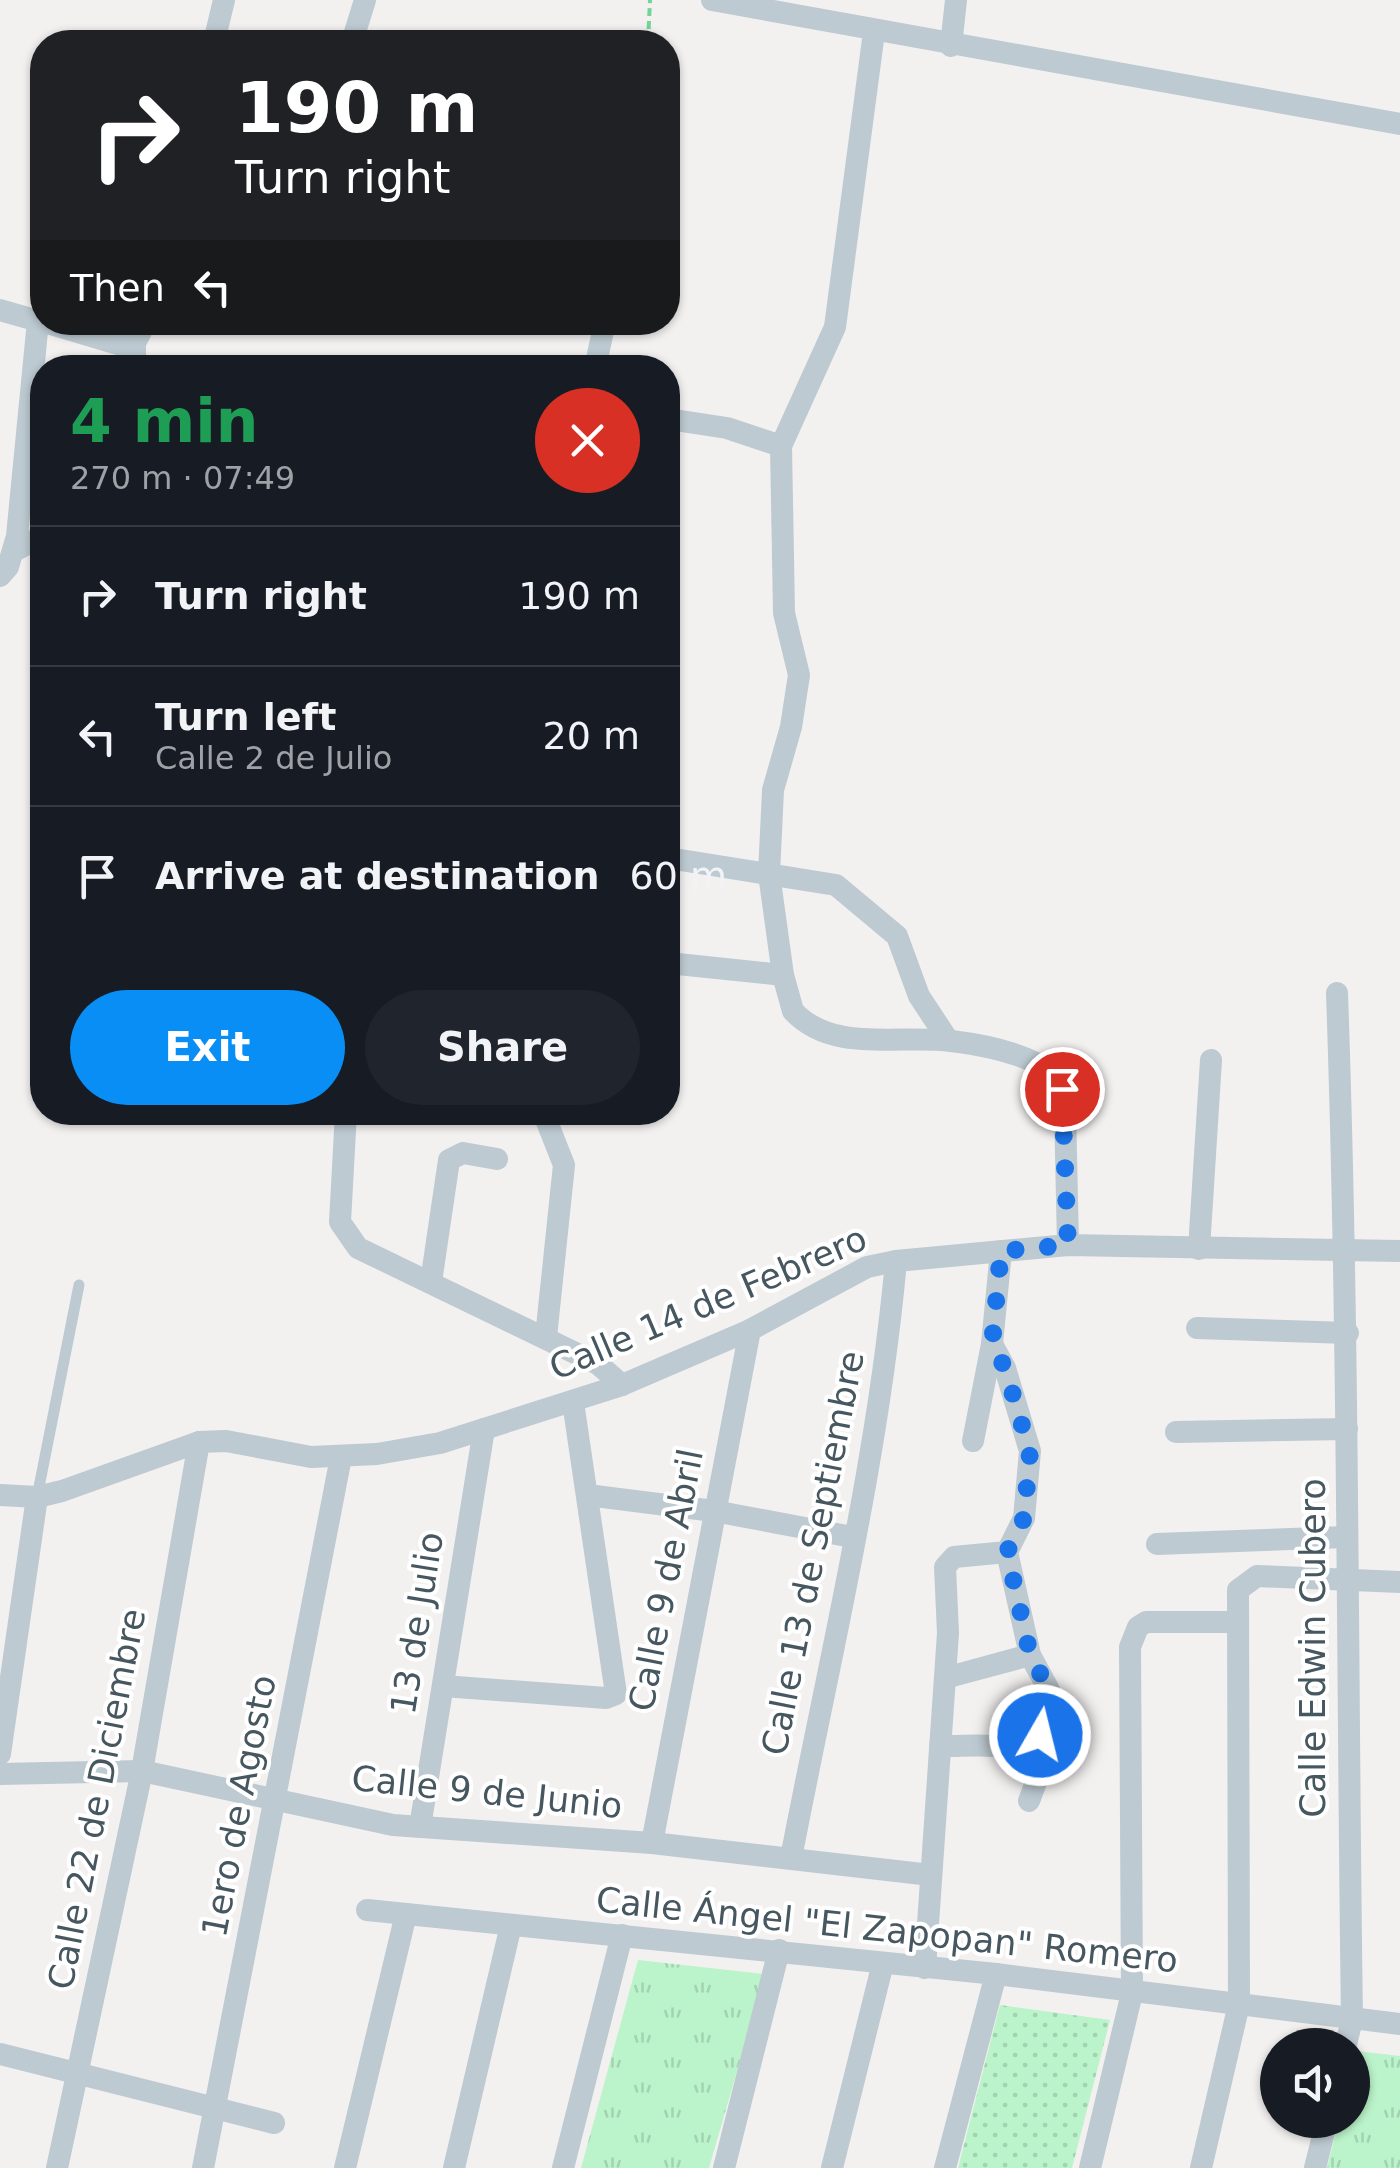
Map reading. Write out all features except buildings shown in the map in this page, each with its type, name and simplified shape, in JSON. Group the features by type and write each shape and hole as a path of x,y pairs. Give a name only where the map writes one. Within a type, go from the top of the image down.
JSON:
{"street":[{"path":"217,30 224,0"},
{"path":"355,30 364,0"},
{"path":"951,46 956,0"},
{"path":"723,1 951,46 1400,124"},
{"path":"874,32 835,327 781,446 784,614 799,675 791,728 773,790 769,874 782,975 793,1011 824,1029 871,1041 948,1040 1029,1058 1054,1074 1065,1108 1068,1245"},
{"path":"0,310 30,319"},
{"path":"87,335 122,345 137,335"},
{"path":"0,576 14,552 30,416"},
{"path":"680,422 727,428 781,446"},
{"path":"14,552 30,543"},
{"path":"680,860 836,885 889,929 901,944 919,996 948,1040"},
{"path":"680,964 782,975"},
{"name":"Calle Edwin Cubero","path":"1337,993 1348,1333 1350,2028"},
{"path":"1199,1248 1210,1060"},
{"path":"345,1125 340,1222 358,1248 546,1337 598,1364 622,1385"},
{"path":"546,1337 564,1165 548,1125"},
{"path":"432,1282 449,1160 463,1154 498,1159"},
{"name":"Calle 14 de Febrero","path":"0,1495 37,1497 199,1442 341,1456 440,1443 622,1385 750,1330 867,1267 896,1261 1068,1245 1400,1252"},
{"path":"973,1441 992,1344 1001,1251"},
{"name":"Calle 13 de Septiembre","path":"791,1858 888,1350 896,1261"},
{"path":"1197,1328 1348,1333"},
{"name":"Calle 9 de Abril","path":"652,1844 750,1330"},
{"path":"992,1344 1005,1368 1030,1452 1024,1518 1007,1552 1030,1654 1049,1690 1035,1755"},
{"path":"443,1686 606,1698 616,1694 574,1402"},
{"name":"13 de Julio","path":"420,1828 484,1429"},
{"path":"1176,1432 1347,1430"},
{"name":"Calle 22 de Diciembre","path":"56,2168 142,1771 199,1442"},
{"name":"1ero de Agosto","path":"203,2168 341,1456"},
{"path":"587,1495 714,1511 852,1537"},
{"path":"0,1754 37,1497"},
{"path":"1157,1544 1346,1537"},
{"path":"926,1968 945,1678 948,1559 1007,1552"},
{"path":"1200,2168 1240,2004 1235,1603 1246,1580 1257,1576 1400,1582"},
{"path":"1090,2168 1132,1993 1129,1659 1133,1635 1146,1622 1236,1622"},
{"path":"945,1678 1030,1654"},
{"path":"940,1746 1020,1749 1035,1755 1042,1766 1029,1802"},
{"name":"Calle 9 de Junio","path":"0,1774 142,1771 276,1798 358,1820 652,1844 931,1875"},
{"name":"Calle Ángel \"El Zapopan\" Romero","path":"366,1910 779,1950 1400,2024"},
{"path":"344,2168 406,1914"},
{"path":"454,2168 511,1925"},
{"path":"562,2168 622,1935"},
{"path":"724,2168 779,1950"},
{"path":"832,2168 884,1963"},
{"path":"946,2168 996,1974"},
{"path":"0,2054 216,2112 274,2123"},
{"path":"1315,2168 1322,2138"}],"lane":[{"path":"37,1497 79,1285"}],"path":[{"path":"649,30 650,0"}],"green space":[{"path":"638,1960 765,1974 709,2168 581,2168"},
{"path":"1000,2005 1110,2020 1072,2168 958,2168"},
{"path":"1370,2053 1400,2056 1400,2168 1327,2168 1334,2138 1370,2138"}],"route":[{"path":"1040,1735 1049,1690 1030,1654 1007,1552 1024,1518 1030,1452 1026,1428 1012,1400 1005,1368 992,1344 1001,1251 1068,1245 1062,1089"}]}
